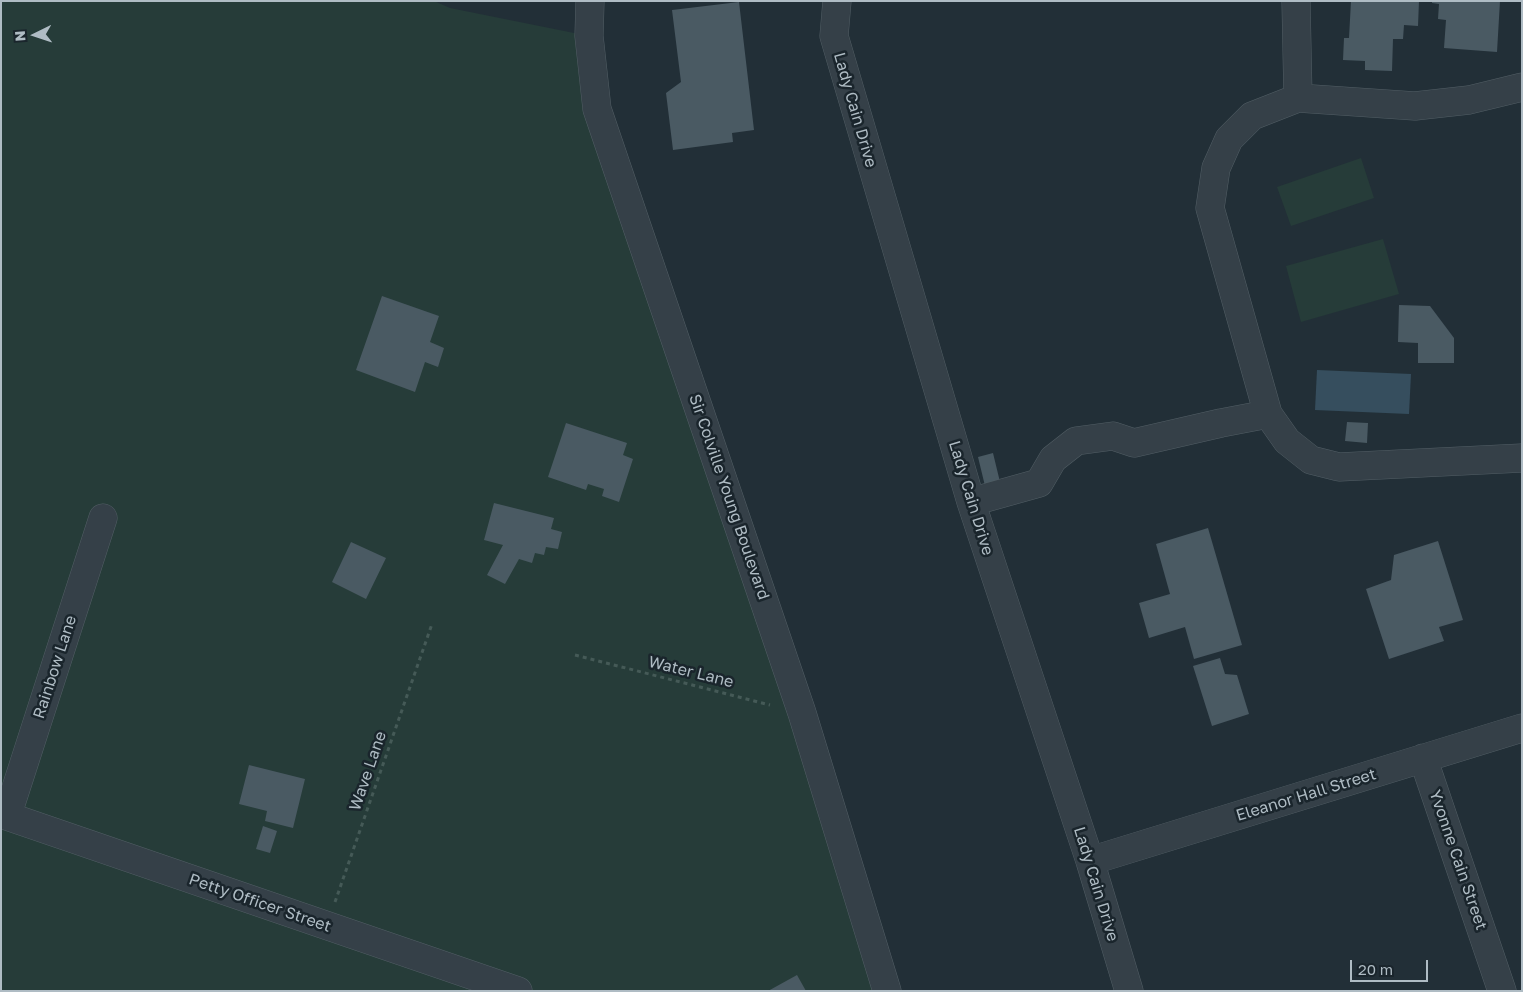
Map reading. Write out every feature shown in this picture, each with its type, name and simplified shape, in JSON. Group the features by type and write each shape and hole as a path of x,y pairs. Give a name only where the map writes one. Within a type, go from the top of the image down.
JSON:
{"street":[{"name":"Sir Colville Young Boulevard","path":"590,1 589,36 597,109 802,713 888,991"},
{"name":"Lady Cain Drive","path":"837,1 834,36 971,502 1090,861 1129,991"},
{"path":"1296,1 1298,98"},
{"path":"1522,87 1469,100 1415,106 1298,98 1252,116 1229,139 1216,168 1210,208 1268,414 1286,441 1311,460 1339,467 1522,458"},
{"path":"971,502 1040,482 1053,459 1076,441 1113,436 1134,443 1268,414"},
{"name":"Rainbow Lane","path":"4,815 104,518"},
{"name":"Eleanor Hall Street","path":"1090,861 1522,728"},
{"name":"Yvonne Cain Street","path":"1423,758 1502,991"},
{"name":"Petty Officer Street","path":"4,815 518,991"}],"path":[{"name":"Wave Lane","path":"327,926 432,624"},
{"name":"Water Lane","path":"574,655 802,713"}],"green space":[{"path":"1,1 434,1 450,8 589,36 883,991 1,991"},
{"path":"1361,158 1374,198 1291,226 1277,187"},
{"path":"1383,239 1399,294 1301,322 1286,266"}],"water":[{"path":"1317,370 1411,374 1409,414 1315,410"}],"building":[{"path":"1351,1 1419,1 1418,26 1404,25 1403,39 1393,39 1392,71 1365,70 1365,61 1343,60 1344,38 1349,38"},
{"path":"1432,1 1500,1 1497,52 1444,48 1446,20 1438,19 1439,4 1432,3"},
{"path":"739,2 754,130 732,133 733,142 673,150 666,93 681,82 672,10"},
{"path":"382,296 439,316 430,342 444,348 438,367 425,362 415,392 356,370"},
{"path":"1399,305 1430,306 1454,338 1454,363 1418,363 1418,343 1398,342"},
{"path":"1347,422 1368,423 1367,443 1345,441"},
{"path":"566,423 627,443 623,455 633,459 619,502 602,496 604,489 588,484 586,490 548,477"},
{"path":"993,453 1000,482 985,486 978,457"},
{"path":"494,503 554,518 551,529 562,532 558,549 546,547 544,555 535,553 532,563 519,559 505,584 487,575 503,545 484,540"},
{"path":"1208,528 1242,645 1194,659 1185,627 1149,638 1139,603 1170,594 1156,544"},
{"path":"1438,541 1463,620 1439,627 1444,641 1389,659 1366,589 1391,580 1394,555"},
{"path":"351,542 386,558 366,599 332,582"},
{"path":"1220,658 1225,674 1237,675 1249,714 1212,726 1193,666"},
{"path":"249,765 305,779 293,828 265,821 267,811 239,804"},
{"path":"263,826 277,831 270,853 256,849"},
{"path":"797,975 806,991 768,991"}]}
